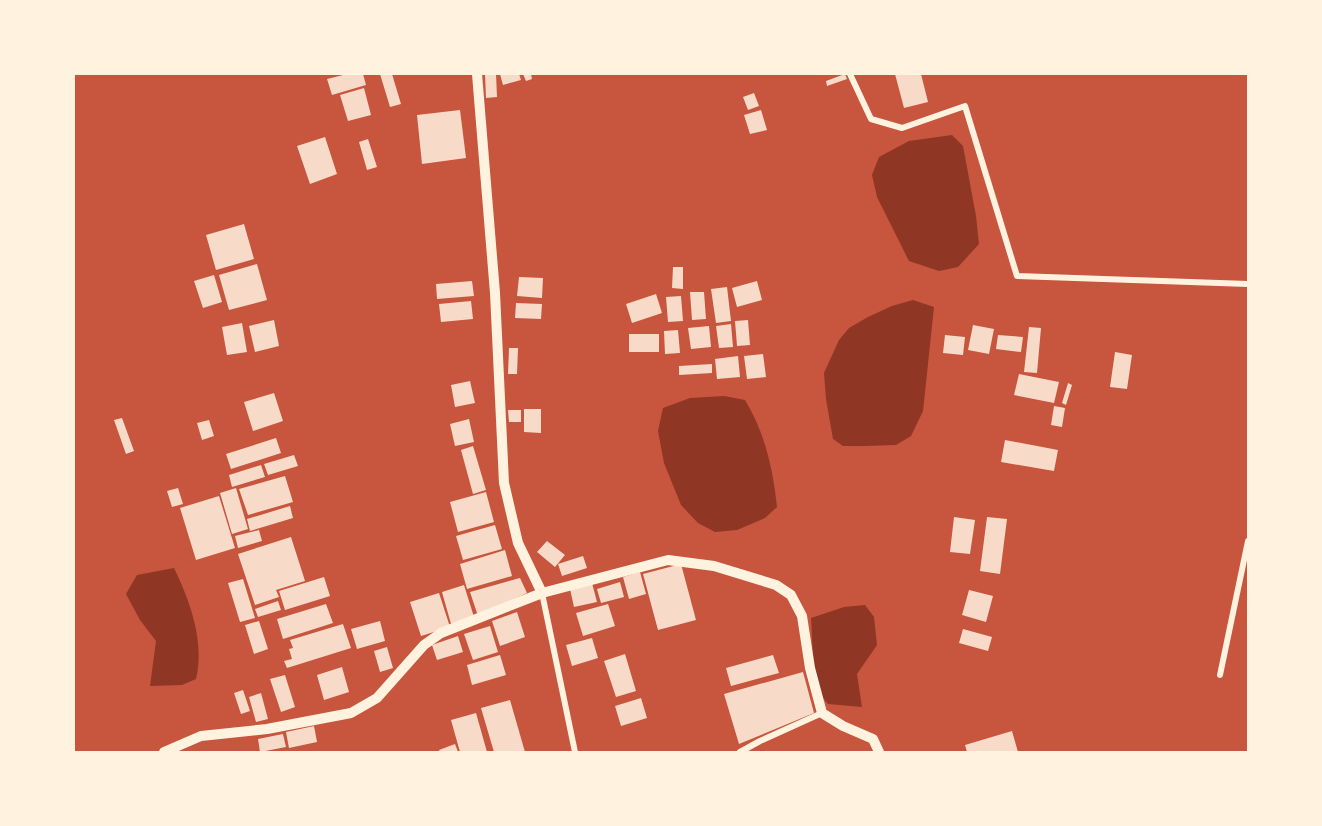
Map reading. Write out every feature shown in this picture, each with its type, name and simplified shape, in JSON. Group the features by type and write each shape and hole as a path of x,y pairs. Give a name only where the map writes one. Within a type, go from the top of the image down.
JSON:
{"street":[{"path":"477,74 495,292 504,483 518,543 542,593 575,753"},
{"path":"850,74 871,119 903,128 965,106 1017,276 1248,284"},
{"path":"1220,675 1248,541"},
{"path":"164,753 201,736 267,729 351,713 377,698 424,645 441,633 542,593 668,560 714,566 777,585 791,595 802,616 810,668 822,713 843,726 873,739 879,753"},
{"path":"740,753 760,741 822,713"}],"shaded area":[{"path":"952,135 963,146 979,244 958,267 939,271 909,261 877,197 872,175 879,157 909,141"},
{"path":"913,300 934,307 923,411 911,436 896,445 843,446 833,439 824,373 839,340 849,328 868,317 892,306"},
{"path":"724,396 745,400 758,425 767,452 777,507 765,518 737,530 715,532 698,523 681,505 664,463 658,431 663,408 690,398"},
{"path":"174,568 190,608 197,636 199,651 196,679 182,685 150,686 156,641 140,620 126,594 137,575"},
{"path":"865,605 874,617 877,645 857,674 862,707 828,704 818,686 811,618 844,607"}],"building":[{"path":"347,74 363,74 366,85 332,95 327,79"},
{"path":"380,74 392,74 401,104 390,107"},
{"path":"485,74 496,74 497,97 486,98"},
{"path":"500,74 519,74 521,80 503,85"},
{"path":"523,74 531,74 532,79 526,81"},
{"path":"845,74 847,79 827,86 826,81"},
{"path":"895,74 921,74 928,102 904,108"},
{"path":"364,88 371,115 348,121 340,95"},
{"path":"754,93 759,106 748,110 743,97"},
{"path":"460,110 466,158 422,164 417,115"},
{"path":"761,110 767,130 750,134 744,115"},
{"path":"325,137 337,174 310,184 297,146"},
{"path":"368,139 377,167 367,170 359,142"},
{"path":"244,224 254,259 216,270 206,235"},
{"path":"257,264 267,300 229,310 219,275"},
{"path":"673,267 683,267 683,289 672,288"},
{"path":"214,275 222,302 203,308 194,281"},
{"path":"519,277 543,278 542,298 517,296"},
{"path":"472,281 474,296 437,299 436,284"},
{"path":"757,281 762,300 737,307 732,288"},
{"path":"727,287 731,321 716,323 711,289"},
{"path":"690,292 704,292 706,319 692,320"},
{"path":"656,294 662,313 632,323 626,304"},
{"path":"681,296 683,321 668,322 666,297"},
{"path":"471,301 473,319 441,322 439,304"},
{"path":"516,303 542,304 541,319 515,318"},
{"path":"274,320 279,346 255,352 249,326"},
{"path":"748,320 750,345 737,346 735,321"},
{"path":"242,323 247,352 227,355 222,327"},
{"path":"731,324 733,347 719,348 716,326"},
{"path":"973,325 994,329 989,354 968,350"},
{"path":"709,326 711,347 691,349 688,328"},
{"path":"1029,327 1041,328 1037,373 1024,372"},
{"path":"678,330 680,353 665,354 664,331"},
{"path":"629,334 659,334 659,352 629,352"},
{"path":"945,335 965,337 963,355 943,353"},
{"path":"998,335 1023,337 1021,352 996,349"},
{"path":"509,348 518,348 517,374 508,374"},
{"path":"1115,352 1132,355 1127,389 1110,387"},
{"path":"763,354 766,377 747,379 744,356"},
{"path":"738,356 740,377 717,379 715,359"},
{"path":"712,364 712,373 679,375 679,366"},
{"path":"1019,374 1059,382 1054,403 1014,395"},
{"path":"470,381 475,403 455,407 451,385"},
{"path":"1068,383 1072,385 1066,405 1062,403"},
{"path":"274,393 283,421 253,431 244,402"},
{"path":"1054,406 1065,408 1062,427 1051,425"},
{"path":"524,409 541,409 541,433 524,432"},
{"path":"508,410 521,410 521,422 509,422"},
{"path":"122,418 134,451 126,454 114,420"},
{"path":"469,419 474,442 455,446 450,424"},
{"path":"209,420 214,436 202,440 197,423"},
{"path":"276,438 281,453 231,469 226,454"},
{"path":"1005,440 1058,450 1054,471 1001,462"},
{"path":"473,446 486,490 473,494 461,450"},
{"path":"294,455 298,466 268,475 264,464"},
{"path":"261,465 265,477 232,487 229,475"},
{"path":"285,476 293,502 248,515 239,489"},
{"path":"178,488 183,504 172,507 167,491"},
{"path":"236,488 248,529 232,534 220,493"},
{"path":"486,492 494,522 458,532 450,502"},
{"path":"219,496 235,548 196,560 180,508"},
{"path":"290,506 293,518 250,531 247,519"},
{"path":"954,517 975,520 970,554 950,552"},
{"path":"987,517 1007,519 1000,574 980,571"},
{"path":"495,525 502,549 463,560 456,536"},
{"path":"259,530 262,541 238,548 235,536"},
{"path":"291,537 305,581 276,590 279,597 255,605 238,554"},
{"path":"547,541 565,555 555,567 537,552"},
{"path":"505,550 512,576 467,589 460,564"},
{"path":"583,556 587,568 562,576 558,564"},
{"path":"681,564 696,620 658,630 643,574"},
{"path":"640,572 646,594 629,599 623,577"},
{"path":"324,577 330,596 285,610 279,591"},
{"path":"520,578 527,593 478,616 470,592"},
{"path":"243,579 255,618 240,622 228,583"},
{"path":"620,582 624,597 601,603 597,589"},
{"path":"592,583 597,602 574,607 570,589"},
{"path":"464,585 474,617 451,624 442,592"},
{"path":"969,590 993,596 986,622 962,615"},
{"path":"439,593 450,627 421,636 410,602"},
{"path":"278,601 281,610 258,617 255,609"},
{"path":"326,604 333,623 283,639 277,619"},
{"path":"608,604 615,626 583,636 576,613"},
{"path":"517,612 525,637 500,646 492,621"},
{"path":"259,621 268,649 254,654 245,625"},
{"path":"380,621 385,641 357,649 351,629"},
{"path":"343,624 351,648 287,668 284,661 292,659 289,649 293,648 290,640"},
{"path":"490,626 498,652 473,660 464,634"},
{"path":"963,629 992,637 988,651 959,643"},
{"path":"458,636 463,652 437,660 432,645"},
{"path":"592,638 598,658 572,666 566,645"},
{"path":"387,647 393,668 380,672 374,651"},
{"path":"625,654 636,691 616,697 604,661"},
{"path":"500,655 506,675 472,685 467,665"},
{"path":"773,655 779,673 731,686 726,668"},
{"path":"342,667 349,692 324,700 317,675"},
{"path":"803,672 814,713 739,744 724,694"},
{"path":"285,675 295,707 281,712 270,679"},
{"path":"243,690 250,711 241,714 234,693"},
{"path":"261,693 268,719 256,722 249,697"},
{"path":"641,698 647,718 621,726 615,706"},
{"path":"510,700 525,752 494,752 481,708"},
{"path":"476,713 487,752 460,752 451,720"},
{"path":"314,726 317,742 289,748 286,732"},
{"path":"1012,731 1018,752 967,752 965,745"},
{"path":"283,734 286,747 260,752 258,739"},
{"path":"455,744 458,752 440,752 439,750"}]}
